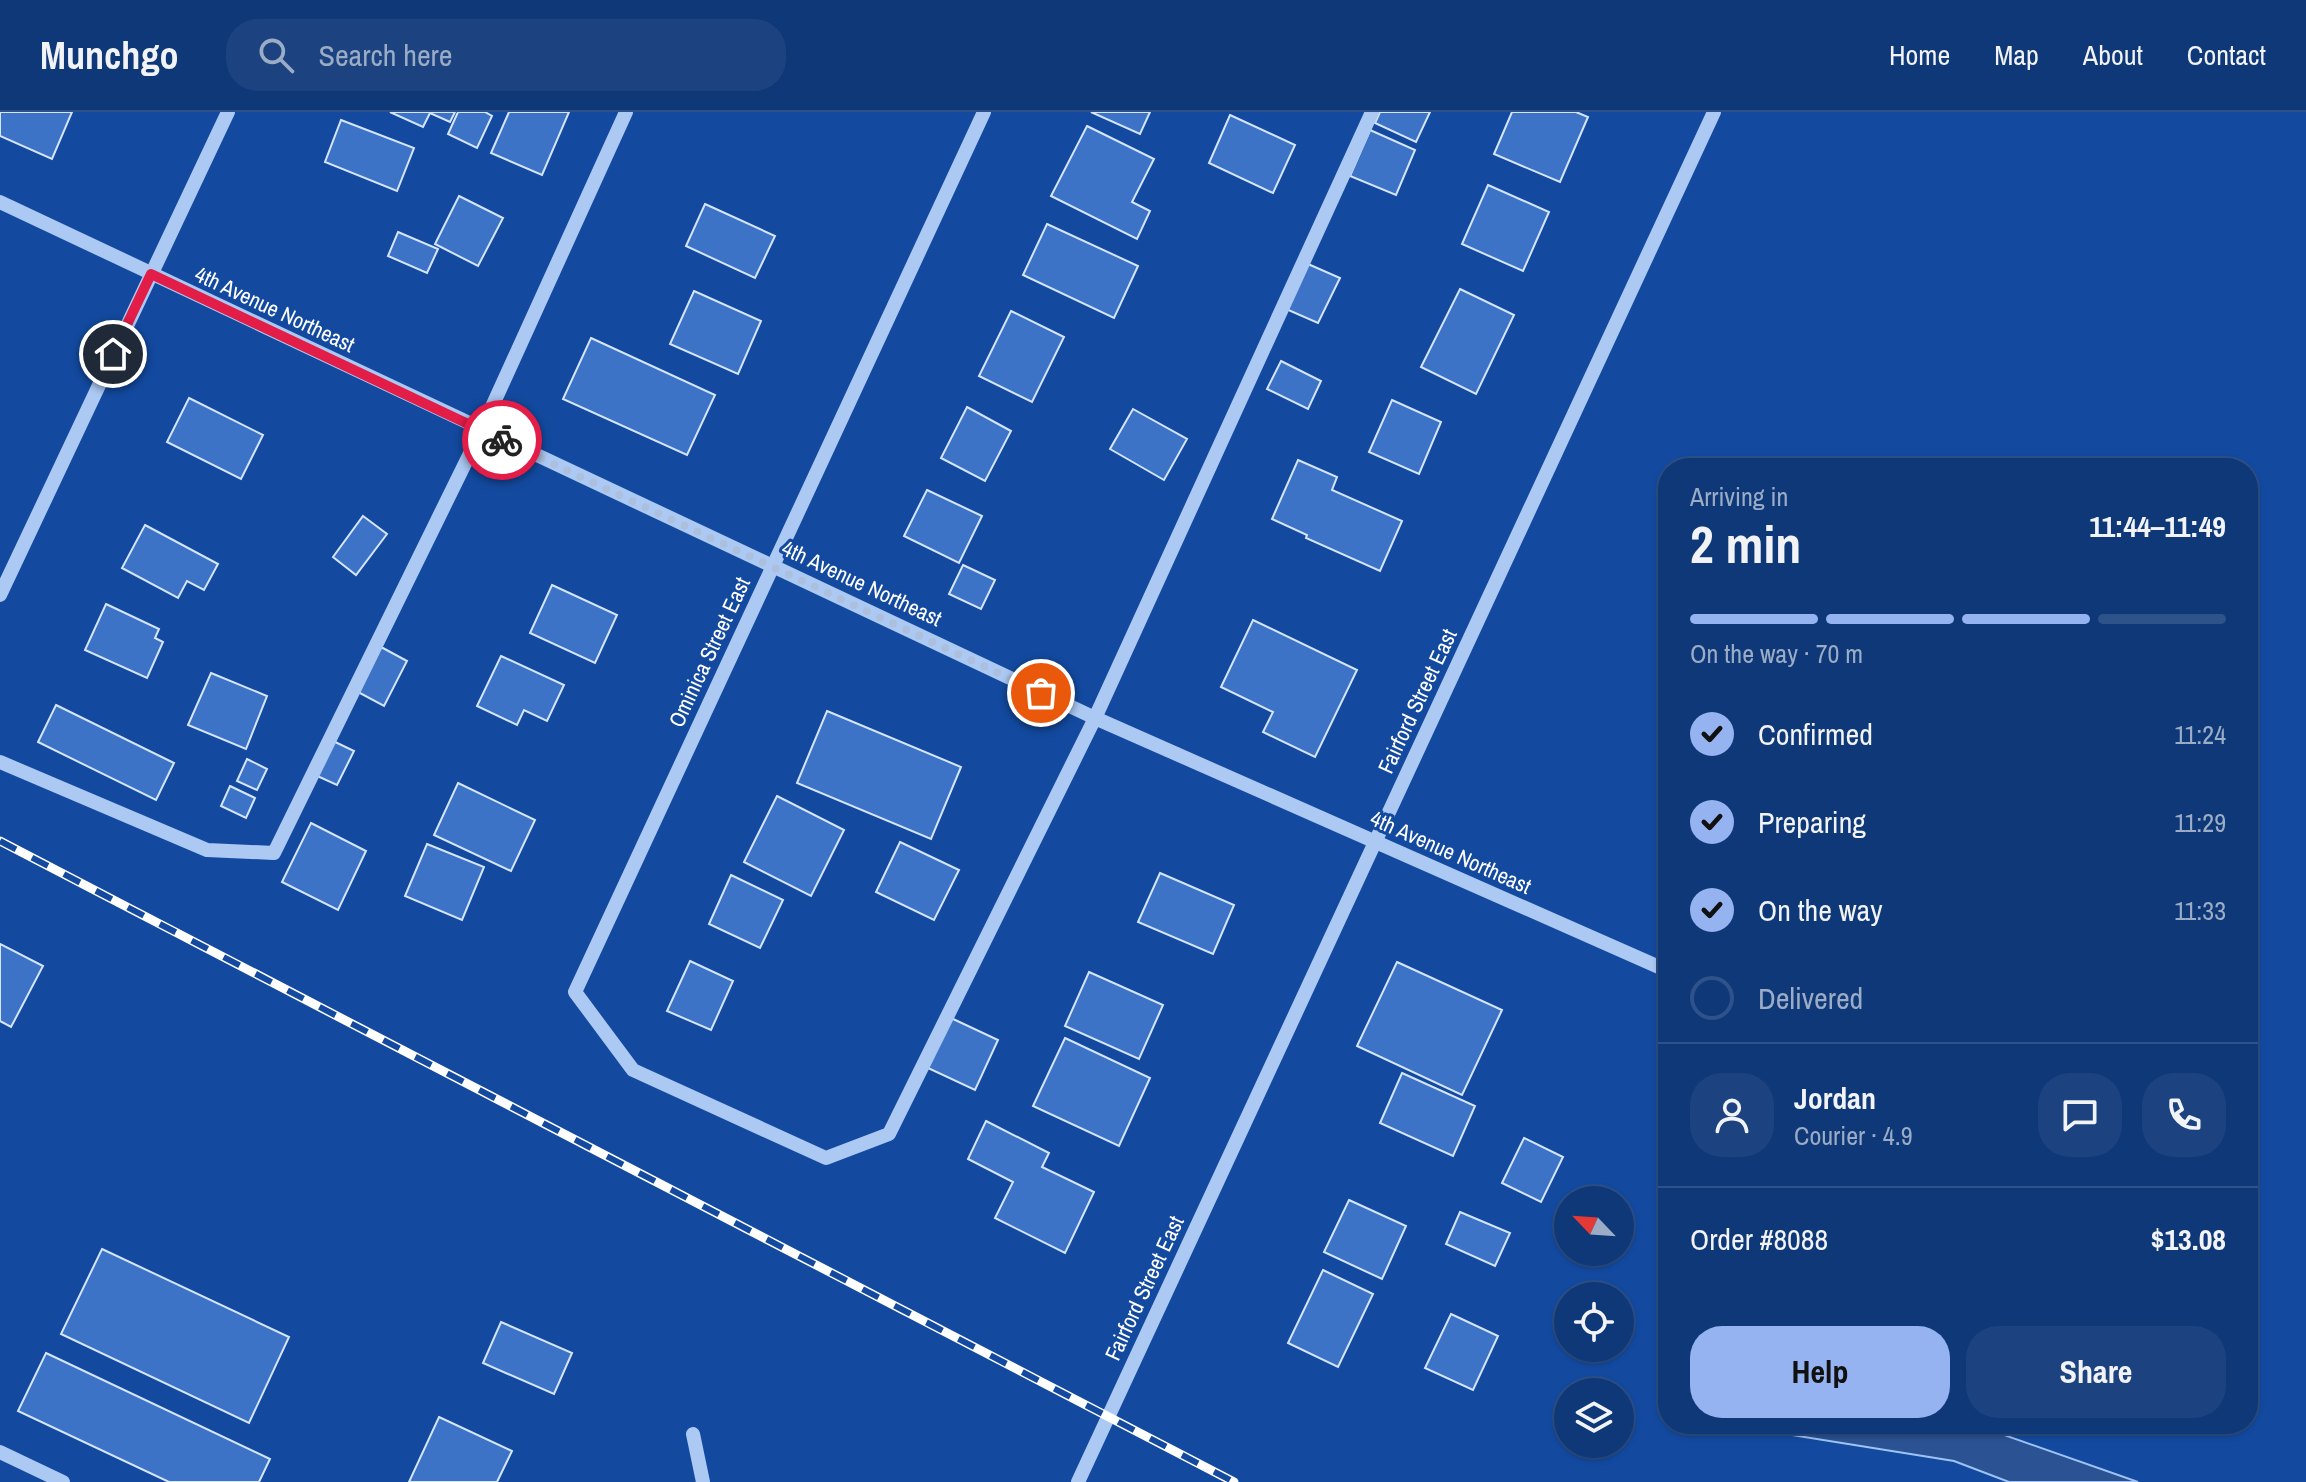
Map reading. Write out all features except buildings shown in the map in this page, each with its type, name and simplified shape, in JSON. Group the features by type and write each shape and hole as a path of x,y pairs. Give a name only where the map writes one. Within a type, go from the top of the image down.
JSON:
{"street":[{"path":"0,595 228,112"},
{"path":"0,762 207,850 274,853 481,431 626,112"},
{"name":"Ominica Street East","path":"984,112 575,992 633,1070 826,1158 889,1134 1095,718"},
{"path":"1095,718 1372,112"},
{"name":"Fairford Street East","path":"1078,1482 1714,112"},
{"name":"4th Avenue Northeast","path":"0,202 1095,718 1658,967"},
{"path":"693,1434 703,1482"},
{"path":"0,1452 63,1482"}],"water":[{"path":"1785,1434 2001,1434 2138,1482 2009,1482 1954,1461"}],"railway":[{"path":"0,841 1234,1482"}],"way so far":[{"path":"502,440 1041,693"}],"route":[{"path":"113,354 151,274 502,440"}]}
